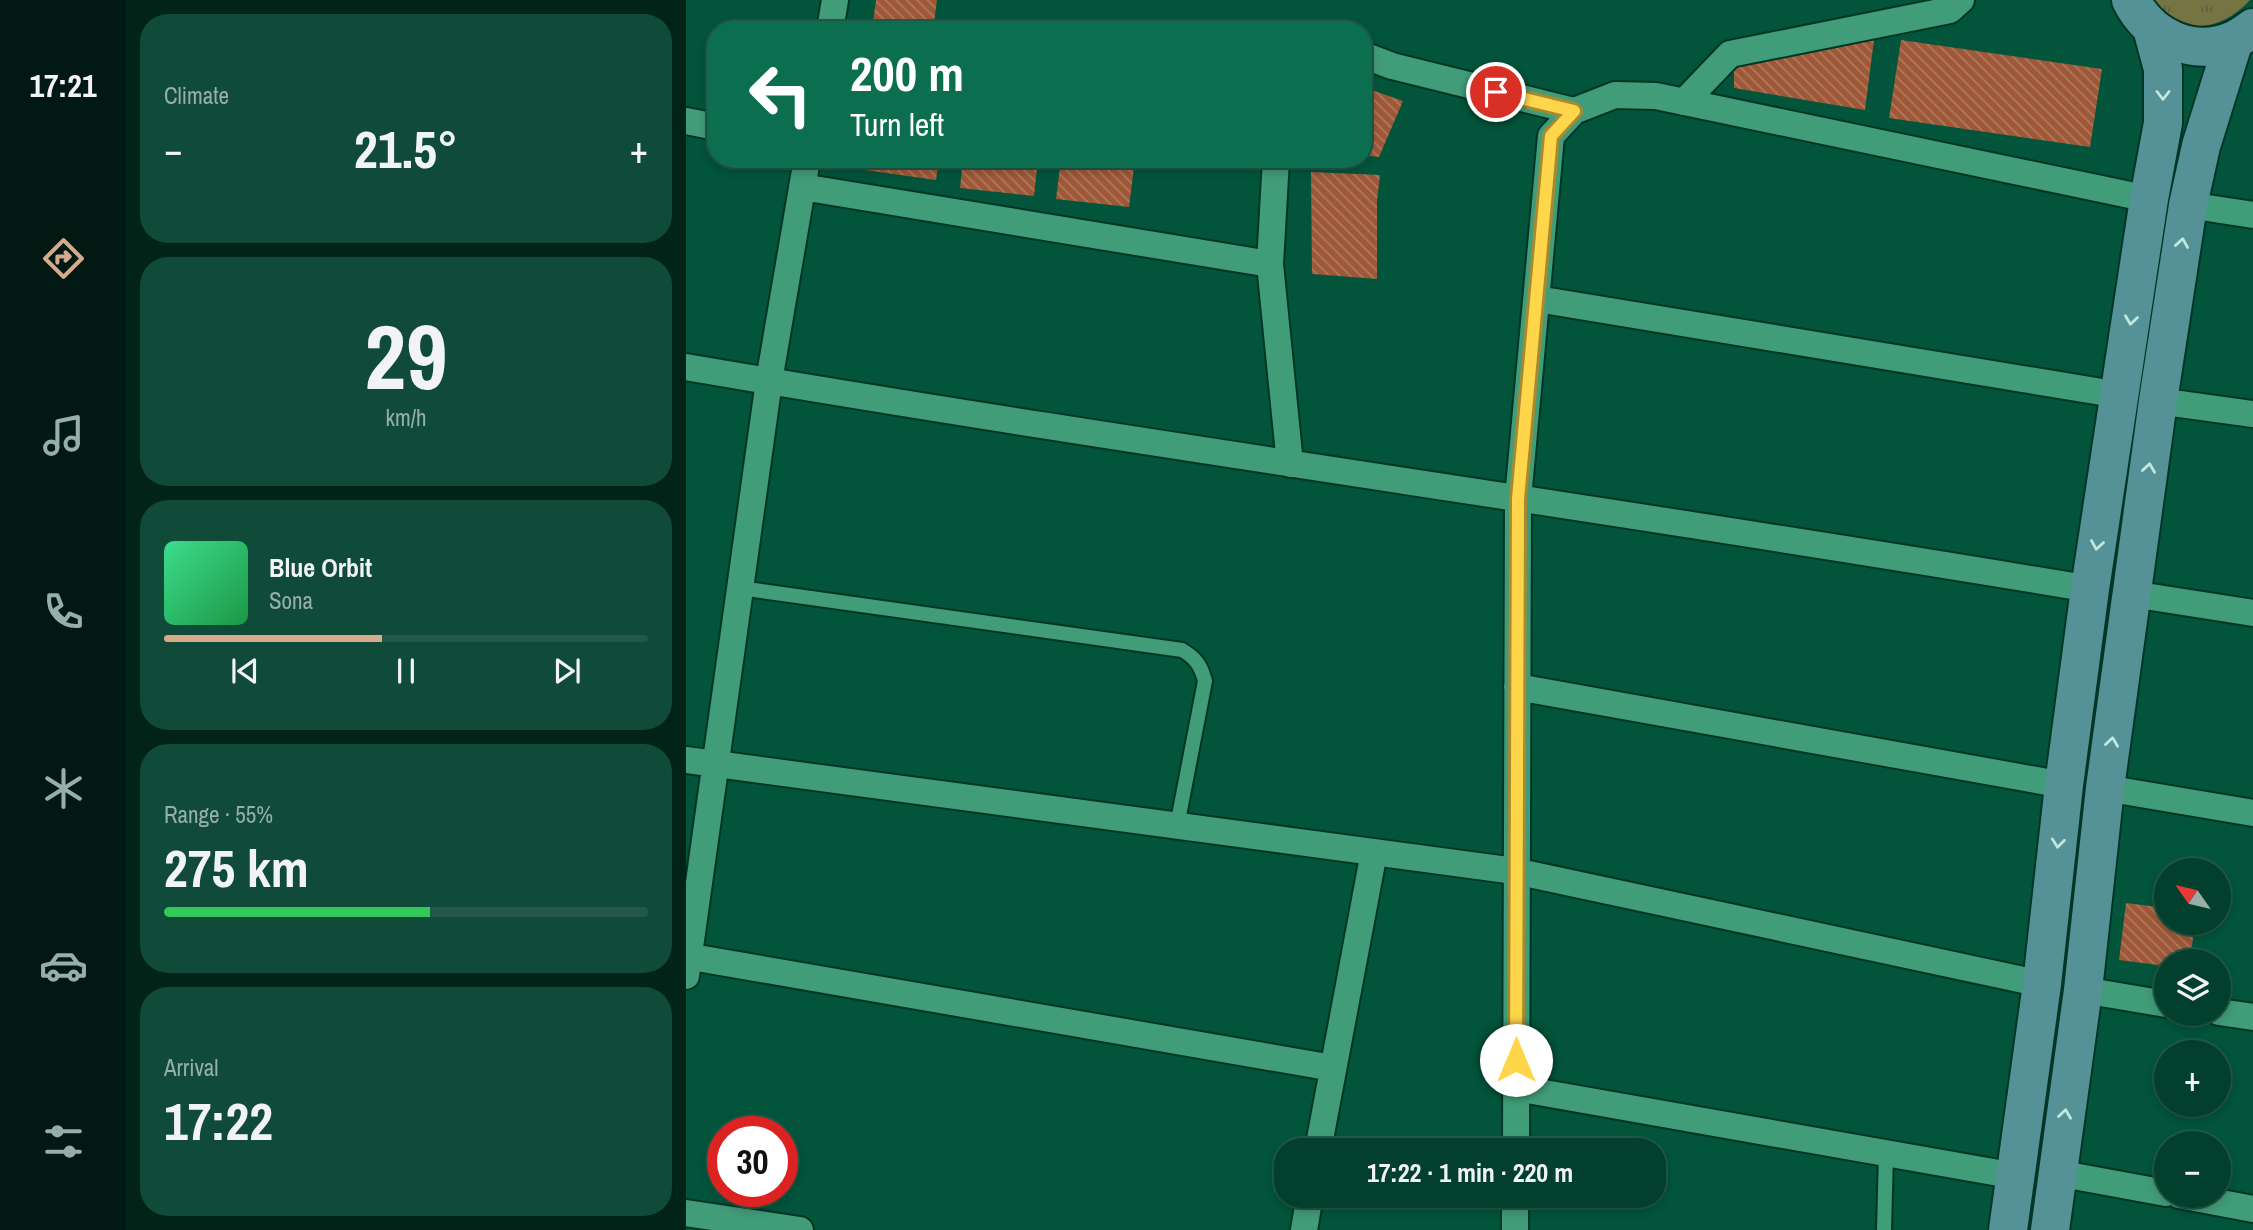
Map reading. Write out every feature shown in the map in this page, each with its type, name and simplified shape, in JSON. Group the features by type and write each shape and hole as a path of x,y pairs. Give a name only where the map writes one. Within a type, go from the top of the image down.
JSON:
{"main road":[{"path":"2134,10 2170,40 2192,46 2213,46 2244,34"},
{"path":"2007,1230 2042,984 2064,785 2090,589 2163,123 2163,69 2134,10"},
{"path":"2050,1230 2083,990 2105,788 2188,205 2200,146 2244,34"}],"street":[{"path":"832,21 835,0"},
{"path":"1684,102 1730,54 1950,10 1961,0"},
{"path":"1372,58 1392,66 1574,111"},
{"path":"1516,1138 1518,499 1551,136 1574,111 1615,95 1656,96 2149,199"},
{"path":"686,121 707,125"},
{"path":"805,168 769,381 687,963 1333,1068"},
{"path":"1275,168 1270,264 1290,464"},
{"path":"802,187 1270,264"},
{"path":"2188,205 2253,215"},
{"path":"1537,299 2120,395"},
{"path":"686,367 1290,464 1829,545 2090,589"},
{"path":"2158,401 2253,414"},
{"path":"2132,594 2253,613"},
{"path":"1517,687 2064,785"},
{"path":"686,761 1515,871 2042,984"},
{"path":"2105,788 2253,813"},
{"path":"1320,1138 1374,852"},
{"path":"2083,990 2154,1002"},
{"path":"2231,1014 2253,1017"},
{"path":"1516,1087 2015,1175"},
{"path":"2057,1173 2154,1191"},
{"path":"2231,1205 2253,1209"},
{"path":"1304,1230 1308,1208"},
{"path":"1516,1208 1516,1230"},
{"path":"686,1213 758,1227 800,1230"}],"lane":[{"path":"740,588 1182,650 1196,660 1205,681 1177,826"},
{"path":"1884,1230 1886,1153"}],"green space":[{"path":"2155,0 2250,0 2227,18 2202,26 2177,21"}],"building":[{"path":"876,0 937,0 934,21 873,21"},
{"path":"1854,36 1874,40 1865,110 1734,88 1734,63"},
{"path":"1901,40 2102,69 2090,147 1889,118"},
{"path":"1372,90 1403,101 1379,157 1372,156"},
{"path":"851,168 938,168 936,180"},
{"path":"962,168 1037,168 1034,196 960,188"},
{"path":"1060,168 1134,168 1129,207 1056,199"},
{"path":"1311,172 1380,175 1377,201 1377,279 1312,274"},
{"path":"2126,903 2154,906 2154,935 2193,935 2192,949 2154,949 2154,964 2119,960"}],"route":[{"path":"1496,92 1574,111 1551,136 1518,499 1516,1060"}]}
